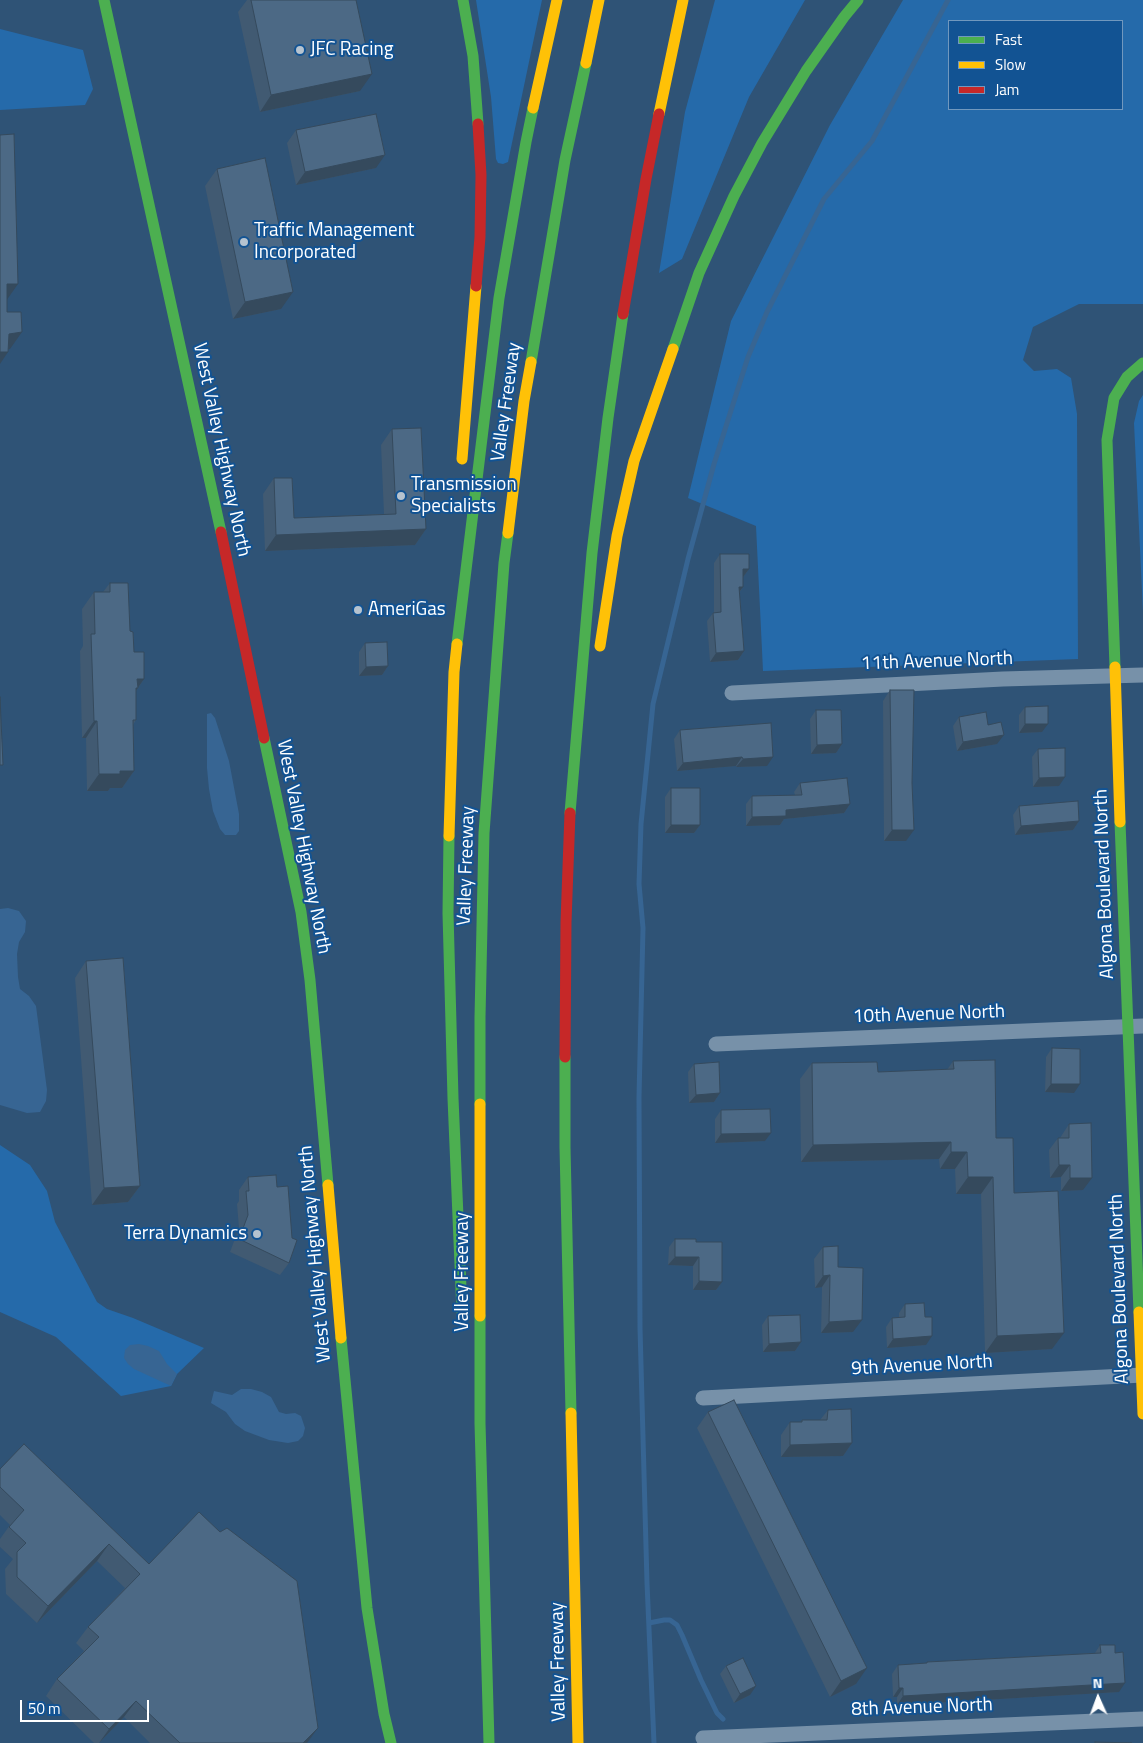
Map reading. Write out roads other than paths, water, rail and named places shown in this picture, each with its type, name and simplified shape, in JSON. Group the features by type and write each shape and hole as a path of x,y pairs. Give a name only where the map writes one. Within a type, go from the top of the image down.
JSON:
{"main road":[{"name":"West Valley Highway North","path":"104,0 204,450 301,912 310,980 346,1394 367,1608 384,1714 391,1743"},
{"path":"461,468 480,237 481,175 476,83 463,0"},
{"path":"462,1320 448,913 454,672 499,298 526,142 557,0"},
{"name":"Valley Freeway","path":"489,1743 480,1423 480,1017 484,833 504,563 524,401 542,287 567,150 599,0"},
{"name":"Valley Freeway","path":"578,1743 565,1148 566,922 571,790 592,553 608,418 646,179 683,0"},
{"path":"598,661 617,536 634,461 699,273 734,196 762,143 806,71 858,0"},
{"name":"Algona Boulevard North","path":"1143,363 1127,377 1114,398 1109,421 1108,440 1127,1027 1143,1414"},
{"path":"453,580 451,625 454,672"},
{"path":"566,922 589,729"},
{"path":"469,1366 480,1423"}],"street":[{"name":"11th Avenue North","path":"732,693 1004,679 1143,675"},
{"name":"10th Avenue North","path":"716,1044 1143,1026"},
{"name":"9th Avenue North","path":"704,1398 1142,1375"},
{"name":"8th Avenue North","path":"705,1740 1143,1719"}],"waterway":[{"path":"654,1743 647,1583 640,1328 639,1097 643,928 639,884 641,824 653,704 688,559 714,464 748,357 767,312 824,199 872,141 948,0"},
{"path":"649,1623 670,1620 677,1625 717,1713 723,1719"}],"place":[{"name":"JFC Racing","path":"300,50"},
{"name":"Traffic Management Incorporated","path":"244,242"},
{"name":"Transmission Specialists","path":"401,496"},
{"name":"AmeriGas","path":"358,610"},
{"name":"Terra Dynamics","path":"257,1234"}]}
